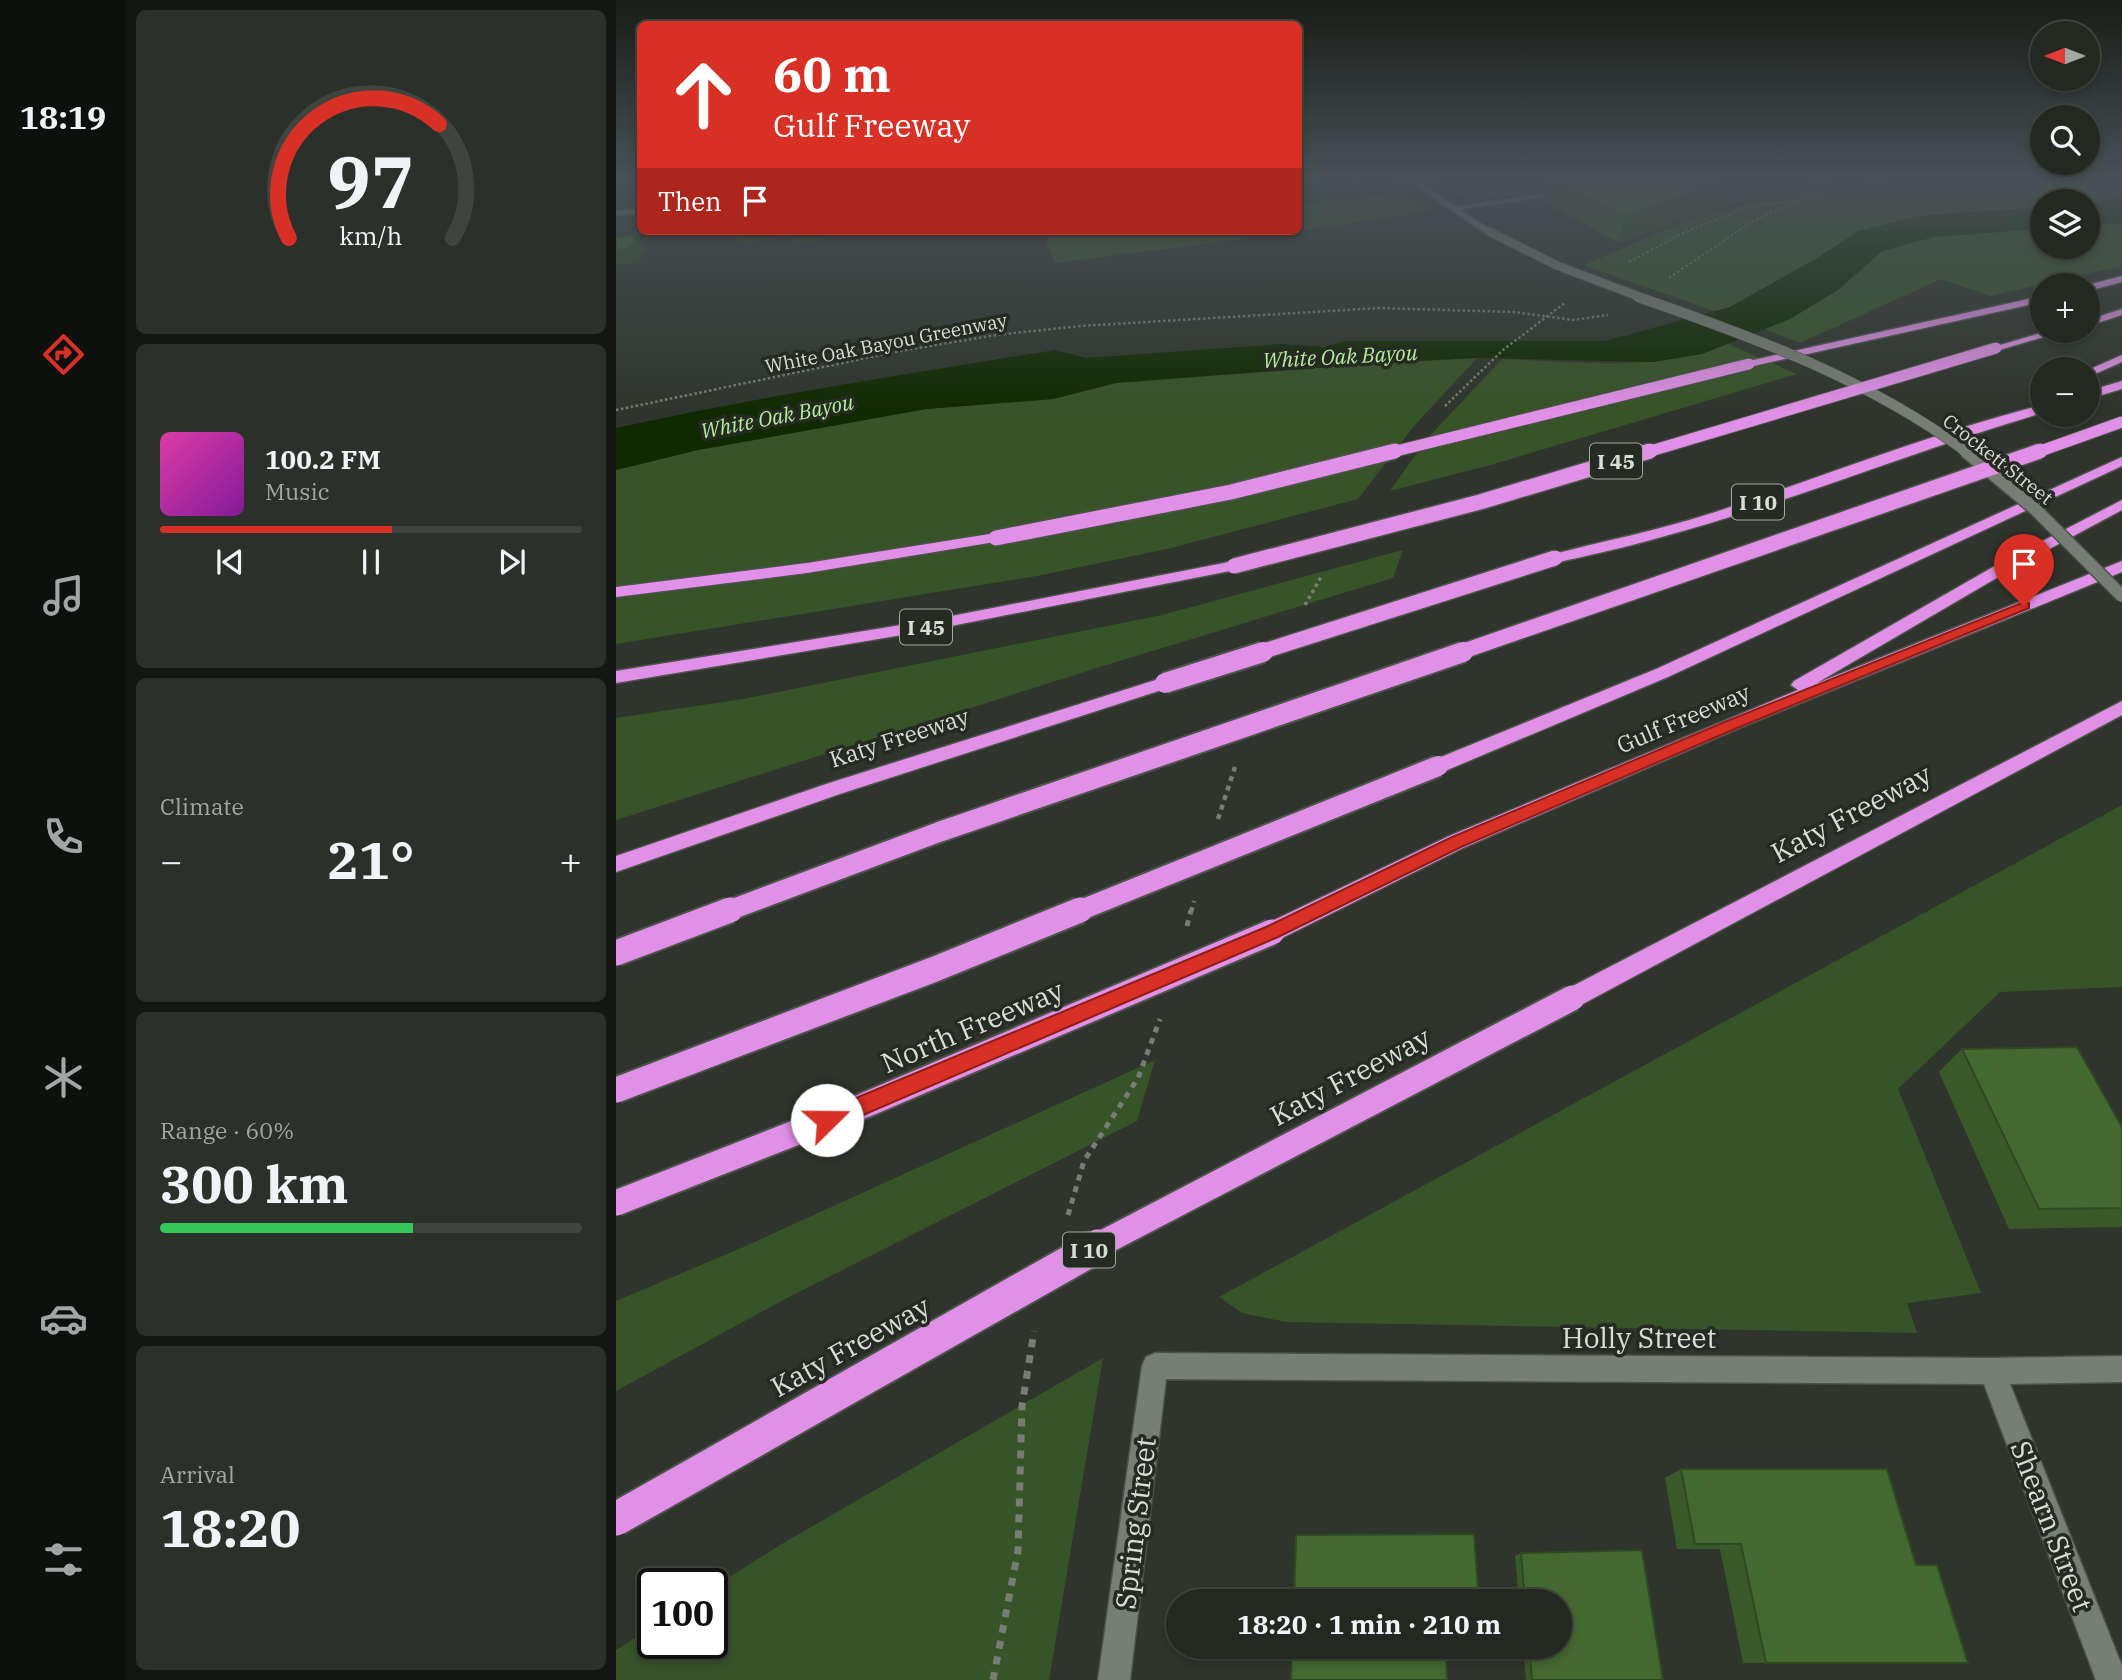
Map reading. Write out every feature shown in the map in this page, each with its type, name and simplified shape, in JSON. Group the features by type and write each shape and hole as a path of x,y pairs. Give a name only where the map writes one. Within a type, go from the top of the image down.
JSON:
{"highway":[{"path":"2100,285 2122,279"},
{"path":"616,592 807,568 1116,517 1243,489 1749,364 2030,302"},
{"path":"2100,319 2122,313"},
{"name":"I 45","path":"616,677 1003,613 1234,566 1480,502 2030,339"},
{"path":"2100,368 2122,358"},
{"path":"2100,391 2122,385"},
{"path":"1958,434 2030,401"},
{"name":"Katy Freeway","path":"616,864 847,785 1555,558 1702,520 2030,413"},
{"path":"616,953 939,832 2122,422"},
{"path":"616,1090 935,969 1662,673 2122,461"},
{"path":"1732,724 2006,566 2122,504"},
{"name":"Gulf Freeway","path":"1272,932 1456,842 1732,724 2122,566"},
{"name":"Katy Freeway","path":"616,1519 1103,1243 2121,707"},
{"name":"North Freeway","path":"616,1203 851,1111 1272,932"}],"main road":[{"name":"Crockett Street","path":"1535,256 1709,320 1877,394 1963,449 2040,513 2122,596"},
{"name":"Holly Street","path":"1155,1366 1992,1371 2122,1369"},
{"name":"Spring Street","path":"1114,1680 1155,1366"},
{"name":"Shearn Street","path":"1992,1371 2112,1680"}],"path":[{"path":"1625,265 1640,256"},
{"path":"1660,284 1701,256"},
{"path":"1443,408 1503,350 1566,302"},
{"name":"White Oak Bayou Greenway","path":"616,410 953,342 1084,326 1363,308 1489,311 1580,321 1594,320 1617,311"},
{"path":"1303,608 1322,575"},
{"path":"1217,822 1237,760"},
{"path":"1184,937 1195,899"},
{"path":"1064,1228 1084,1161 1138,1078 1162,1014"},
{"path":"993,1680 1019,1535 1022,1416 1029,1349 1037,1322"}],"shaded area":[{"path":"1052,256 1107,256 1055,263"},
{"path":"1604,256 1820,256 1730,307 1714,311 1584,265"},
{"path":"1876,256 2100,259 2100,256 2122,256 2122,266 2091,273 2030,273 2030,287 1990,296 1941,279 1800,343 1764,329 1790,319 1838,290"},
{"path":"1728,344 1797,374 1494,464 1390,491 1426,440 1502,359 1588,363 1645,362 1674,359"},
{"path":"1477,358 1414,426 1358,499 1167,549 1037,576 616,644 616,470 698,450 926,409 1053,399 1116,383 1244,372"},
{"path":"1403,550 1393,578 1116,662 616,820 616,718 743,699 1162,615"},
{"path":"2122,805 2122,987 2000,992 1898,1089 1981,1293 1907,1303 1917,1333 1286,1322 1242,1313 1219,1297"},
{"path":"1155,1060 1137,1121 789,1297 616,1391 616,1301 739,1249"},
{"path":"1103,1358 1049,1680 616,1680 616,1650 637,1636 637,1659 728,1659 728,1578"}],"water":[{"name":"White Oak Bayou","path":"1820,256 1876,256 1838,290 1790,319 1702,354 1653,362 1477,358 1410,361 1116,383 1053,399 926,409 698,450 616,470 616,428 780,396 1055,350 1086,358 1281,344 1324,347 1345,341 1605,341 1730,307"}],"building":[{"path":"2077,1047 2122,1127 2122,1208 2039,1209 1962,1049"},
{"path":"1681,1469 1887,1469 1916,1565 1937,1565 1968,1663 1766,1663 1741,1544 1695,1544"},
{"path":"1474,1534 1478,1589 1294,1589 1296,1535"},
{"path":"1642,1550 1663,1680 1532,1680 1530,1659 1572,1659 1572,1589 1524,1589 1521,1553"},
{"path":"1292,1659 1446,1659 1447,1680 1291,1680"}],"route":[{"path":"827,1120 1272,932 1456,842 1732,724 2024,606"}]}
